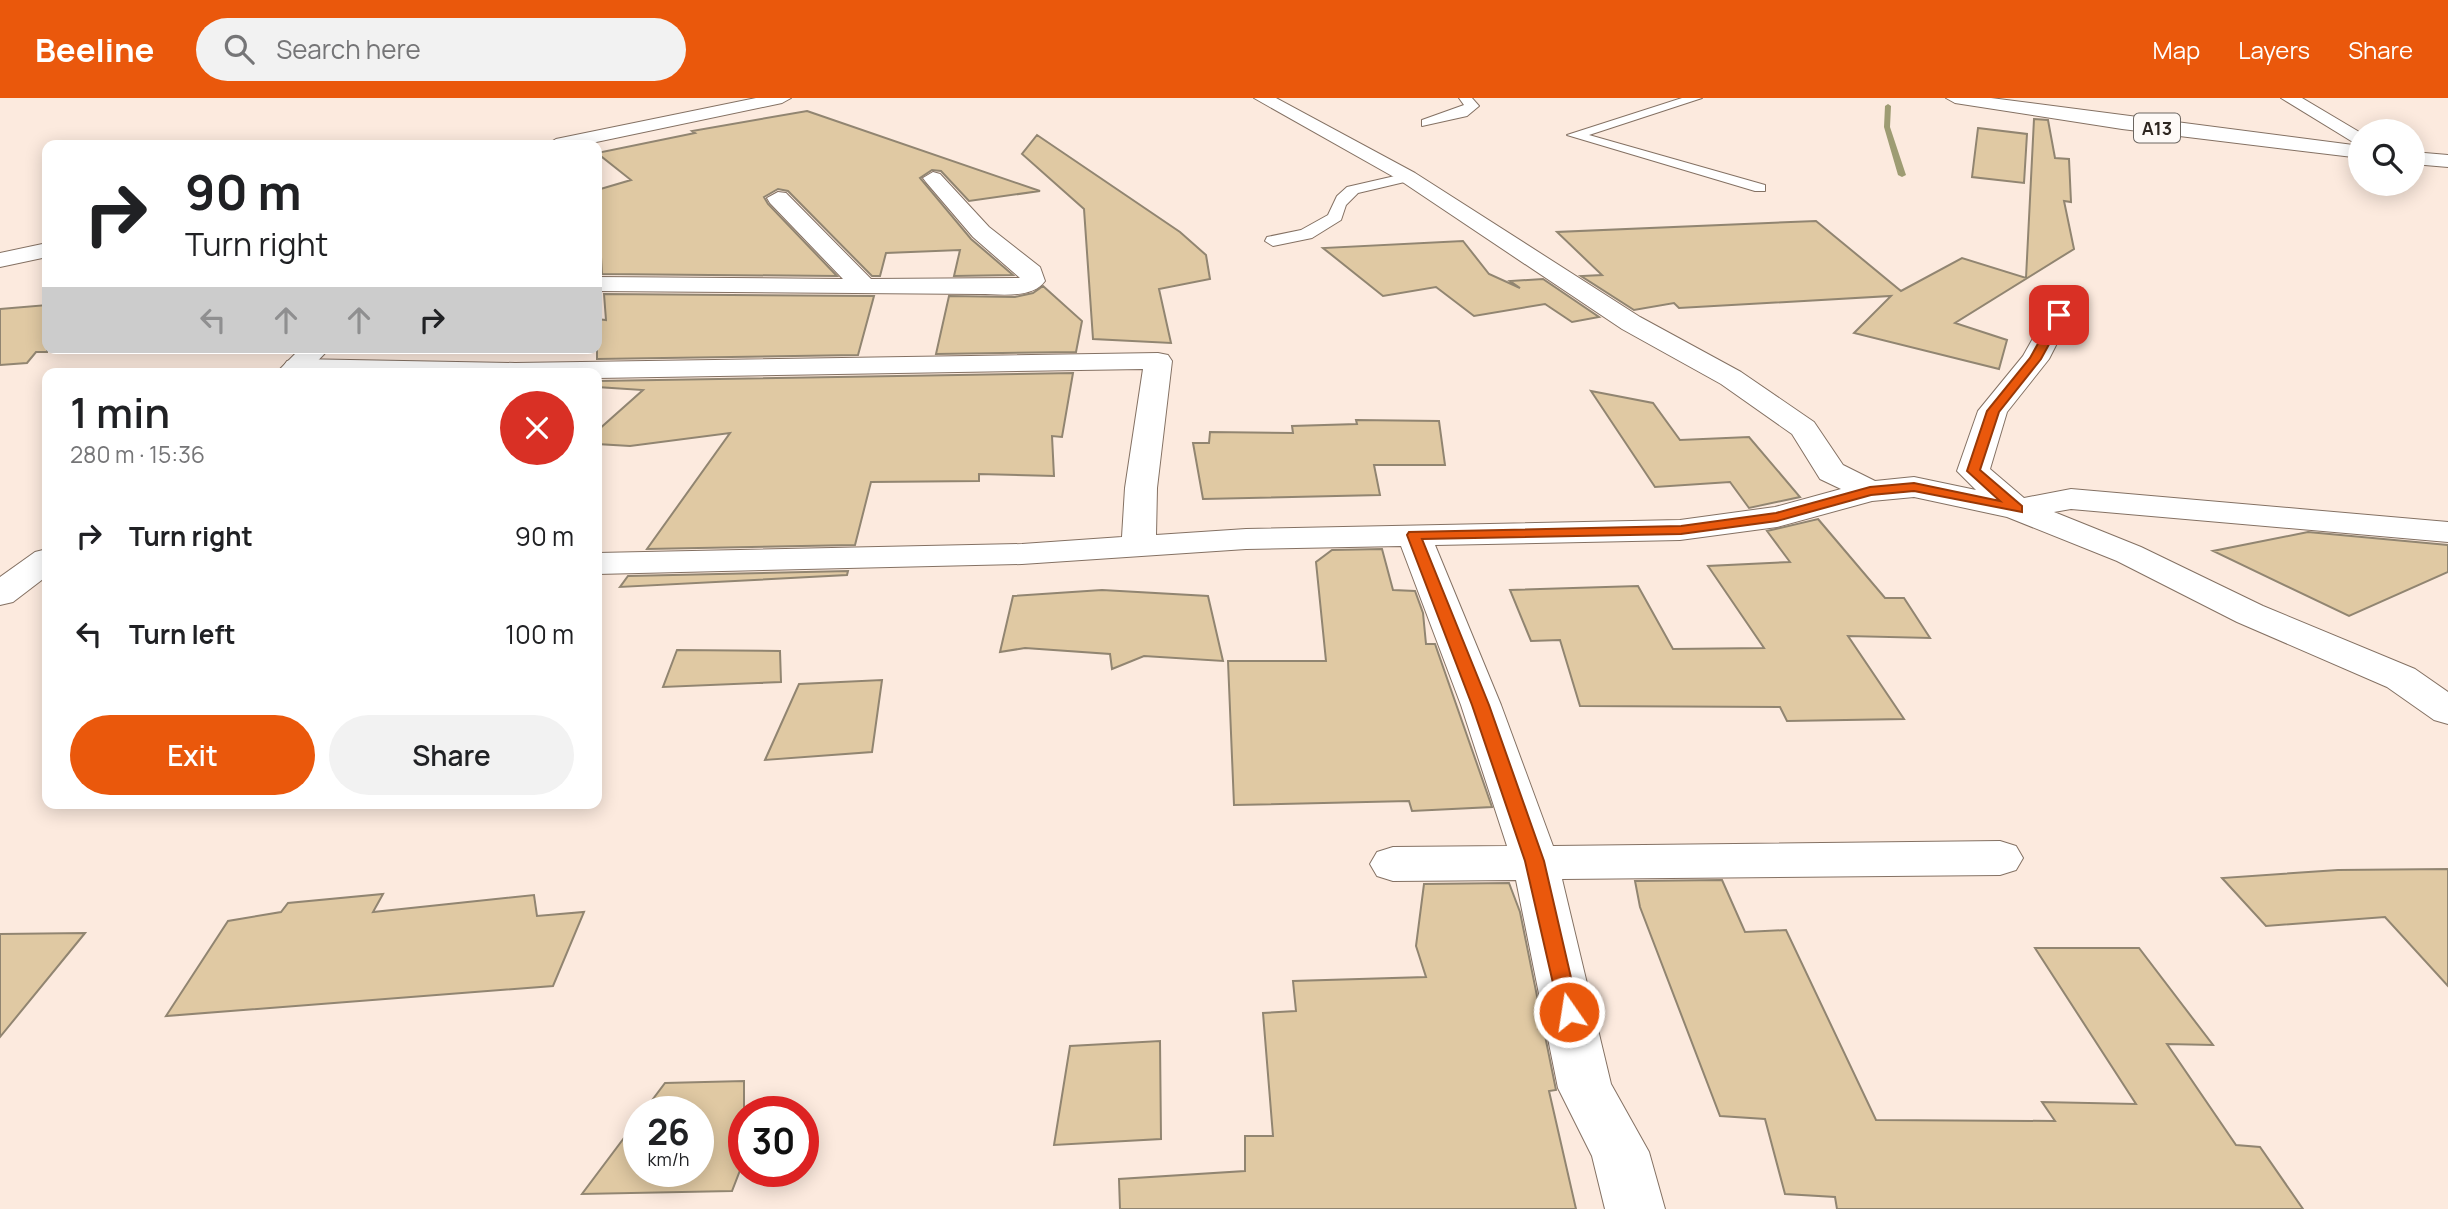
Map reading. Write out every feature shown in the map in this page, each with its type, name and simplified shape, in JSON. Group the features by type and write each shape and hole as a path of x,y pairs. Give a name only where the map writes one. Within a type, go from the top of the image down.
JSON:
{"main road":[{"path":"580,140 782,98"},
{"path":"1263,98 1408,177 1631,323 1731,378 1803,428 1831,472 1870,491"},
{"name":"A13","path":"1955,98 2122,123 2348,142"},
{"name":"A13","path":"2014,98 2348,141"},
{"path":"2290,98 2348,135"},
{"path":"2425,146 2448,148"},
{"path":"2425,159 2448,161"},
{"path":"602,284 1021,286 1033,281 1031,272 981,232 933,178"},
{"path":"778,198 863,285"},
{"path":"0,260 42,251"},
{"path":"2017,509 1973,471 1993,411 2035,359 2071,292"},
{"path":"602,370 1158,361 1141,488 1139,546"},
{"path":"301,363 435,368"},
{"path":"602,564 1022,554 1246,539 1681,530 1777,517 1870,491 1914,487 2017,509 2129,554 2250,614 2401,678 2448,712"},
{"path":"2017,509 2071,499 2448,531"},
{"path":"1414,535 1480,705 1535,861 1585,1088 1620,1152 1635,1209"},
{"path":"0,594 42,564"},
{"path":"1393,864 2000,858"}],"lane":[{"path":"1427,123 1462,113 1472,106 1465,98"},
{"path":"1696,98 1574,135 1760,188"},
{"path":"1273,241 1323,227 1335,217 1342,195 1350,189 1408,177"}],"building":[{"path":"807,111 1040,191 969,201 941,171 932,170 920,178 971,239 1013,275 954,276 960,250 886,253 880,276 872,276 788,191 778,189 764,197 768,204 837,276 602,274 602,189 631,180 602,157 602,152 695,133 692,131"},
{"path":"2034,119 2048,120 2055,158 2069,159 2071,202 2064,201 2074,249 1955,323 2007,340 1999,369 1854,333 1891,296 1679,308 1674,303 1634,310 1581,276 1602,275 1557,232 1816,221 1901,291 1962,258 2026,278"},
{"path":"1978,128 2027,134 2024,183 1972,177"},
{"path":"1037,135 1180,232 1206,255 1210,279 1159,289 1171,343 1093,339 1084,209 1022,154"},
{"path":"1463,241 1489,274 1520,288 1510,281 1543,279 1599,317 1572,322 1545,304 1474,316 1436,287 1383,296 1323,248"},
{"path":"1043,286 1082,321 1076,352 936,354 949,296 1015,297 1033,293"},
{"path":"604,294 874,296 858,355 597,359 597,354 602,354 602,320 606,320"},
{"path":"42,305 42,352 36,352 27,363 0,365 0,309"},
{"path":"1073,373 1062,437 1052,436 1054,476 979,474 979,481 871,482 855,545 647,549 730,433 630,446 602,444 602,427 643,390 602,387 602,381"},
{"path":"1591,391 1653,403 1680,440 1749,437 1800,497 1749,508 1730,482 1655,487"},
{"path":"1356,420 1439,421 1445,465 1374,465 1380,495 1203,499 1193,443 1209,443 1210,432 1293,433 1292,426 1357,424"},
{"path":"1818,519 1885,598 1904,598 1930,638 1848,636 1904,719 1787,721 1780,707 1580,706 1560,640 1531,641 1510,590 1638,586 1673,649 1764,648 1708,566 1790,562 1767,531"},
{"path":"2308,532 2448,545 2448,572 2349,616 2213,551"},
{"path":"1382,549 1393,590 1415,591 1423,613 1426,644 1435,644 1492,807 1412,811 1409,801 1234,805 1228,661 1326,661 1316,562 1332,550"},
{"path":"848,571 847,575 620,587 628,576"},
{"path":"1102,590 1208,596 1223,661 1144,656 1112,669 1110,654 1025,648 1000,652 1013,596"},
{"path":"677,650 780,651 781,682 663,687"},
{"path":"882,680 872,752 765,760 799,684"},
{"path":"2448,869 2448,986 2385,917 2266,926 2222,878 2338,870"},
{"path":"1722,880 1745,932 1786,930 1876,1120 2055,1121 2042,1102 2136,1104 2035,948 2139,948 2213,1045 2167,1044 2236,1145 2260,1147 2303,1209 1837,1209 1835,1197 1785,1194 1765,1119 1720,1116 1640,907 1635,881"},
{"path":"1509,883 1520,912 1556,1090 1549,1091 1576,1209 1120,1209 1119,1179 1245,1171 1245,1136 1273,1136 1263,1013 1296,1011 1293,981 1426,977 1416,946 1424,884"},
{"path":"383,894 373,912 534,895 537,916 584,912 553,986 166,1016 228,921 281,912 288,903"},
{"path":"85,933 0,1037 0,934"},
{"path":"1160,1041 1161,1139 1054,1145 1070,1046"},
{"path":"744,1081 744,1096 728,1096 728,1187 734,1187 732,1191 582,1194 623,1139 623,1187 714,1187 714,1096 655,1096 665,1083"}],"waterway":[{"path":"1888,106 1887,127 1902,175"}],"route":[{"path":"1569,1012 1535,861 1480,705 1414,535 1681,530 1777,517 1870,491 1914,487 2017,509 1973,471 1993,411 2035,359 2059,315"}]}
